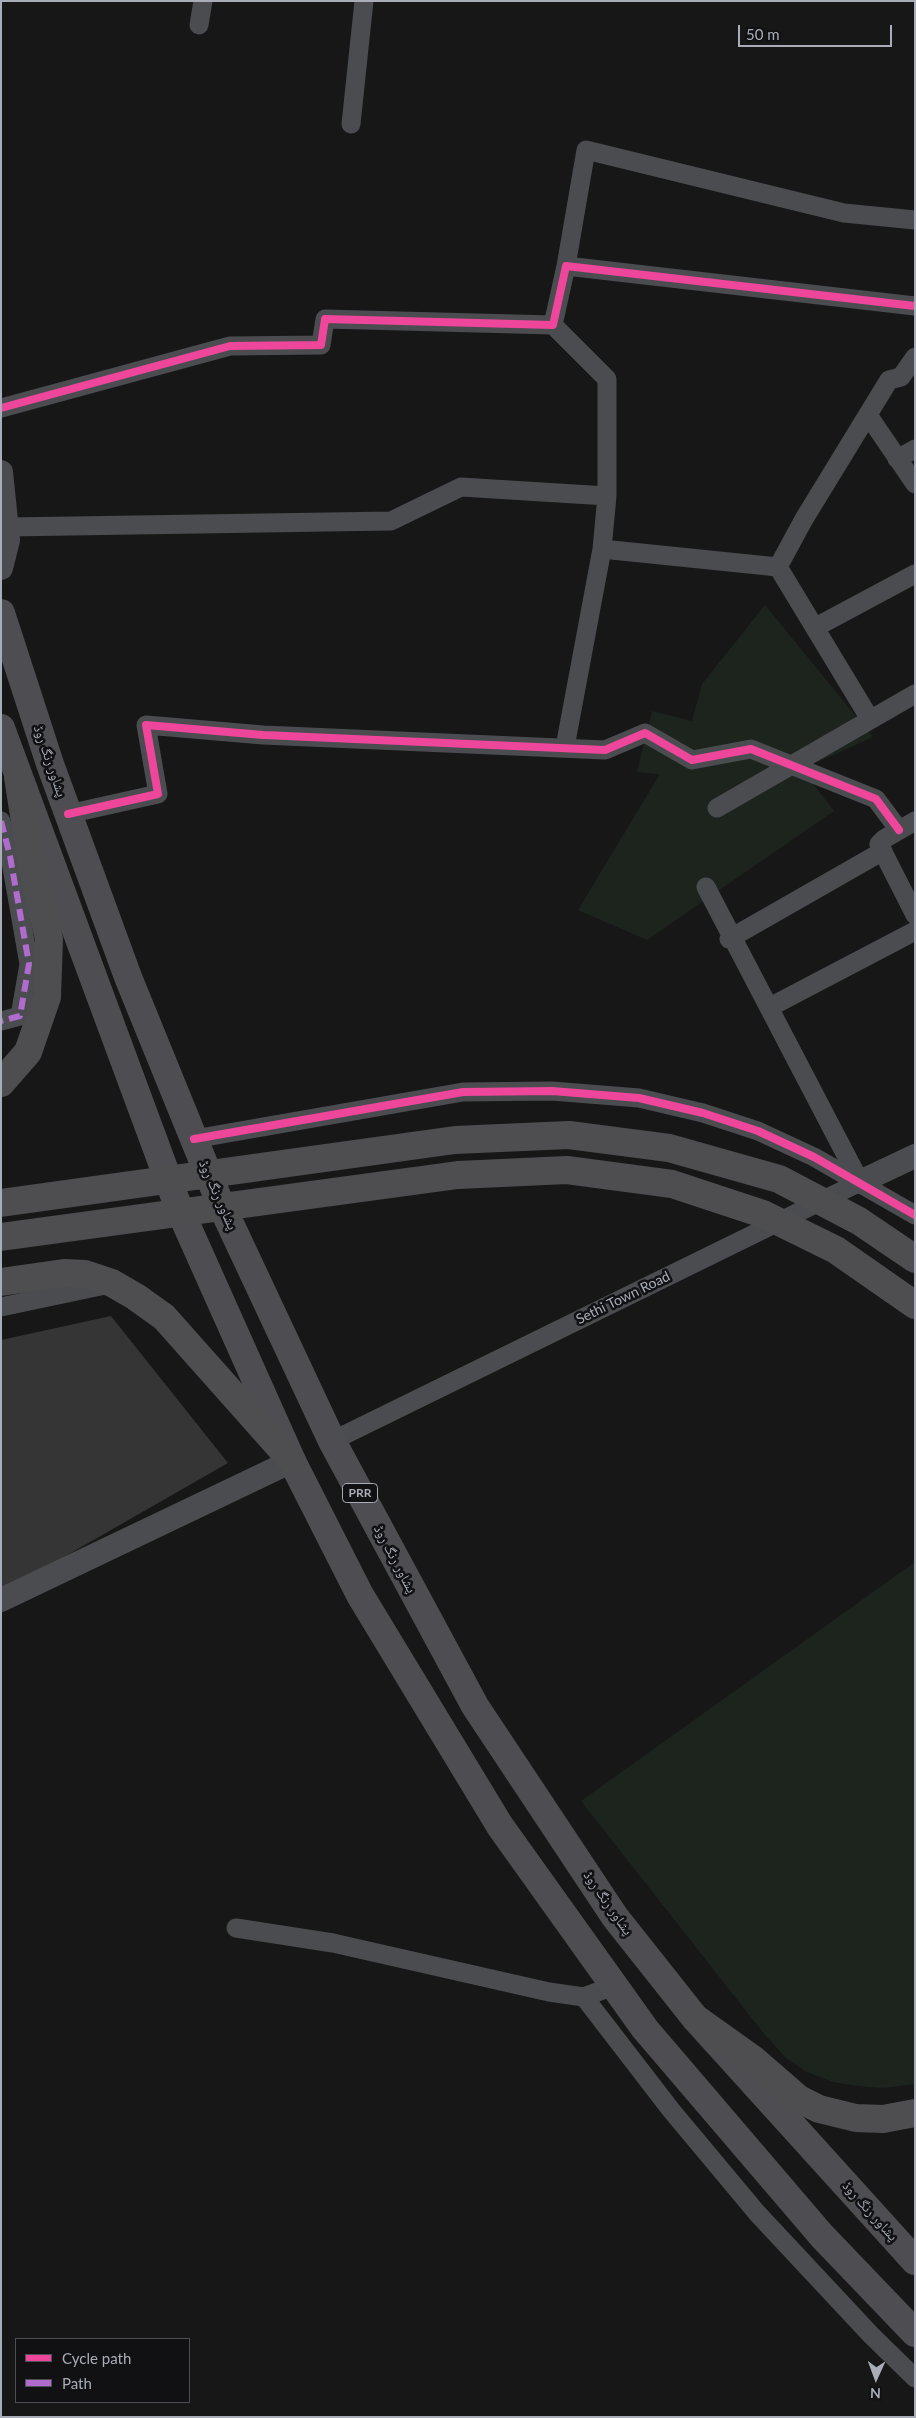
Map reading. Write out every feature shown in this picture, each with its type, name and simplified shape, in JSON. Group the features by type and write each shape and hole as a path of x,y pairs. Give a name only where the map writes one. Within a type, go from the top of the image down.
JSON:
{"highway":[{"name":"پشاور رنگ روڈ","path":"1,613 68,814 128,977 218,1198 332,1441 475,1706 615,1917 695,2018 915,2261"},
{"path":"1,728 178,1206 292,1461 360,1595 495,1817 613,1986 645,2028 822,2236 915,2333"},
{"path":"1,1083 28,1052 48,997 49,939 32,860 18,777"},
{"path":"1,1203 455,1140 569,1135 670,1148 779,1179 859,1221 915,1259"},
{"path":"1,1237 458,1176 567,1170 672,1184 763,1214 836,1250 915,1304"},
{"path":"1,1282 64,1273 85,1274 112,1283 164,1317 292,1461"},
{"path":"695,2018 754,2060 799,2099 819,2109 856,2118 883,2119 915,2113"}],"street":[{"path":"199,25 203,1"},
{"path":"351,124 364,1"},
{"path":"553,326 566,266 586,150 844,213 915,220"},
{"path":"566,266 915,306"},
{"path":"1,408 230,346 321,345 325,318 553,326 606,379 607,496 602,549 564,747"},
{"path":"778,567 804,519 889,380 901,377 915,358"},
{"path":"868,415 915,484"},
{"path":"897,459 915,449"},
{"path":"1,472 8,540 1,568"},
{"path":"7,527 391,521 461,487 607,496"},
{"path":"602,549 778,567"},
{"path":"778,567 870,719"},
{"path":"816,628 915,574"},
{"path":"717,808 915,694"},
{"path":"68,814 158,794 146,725 263,735 605,750 645,733 692,760 751,749 789,766 876,799 907,826 879,844 915,915"},
{"path":"1,821 10,856 29,964 20,1016 1,1022"},
{"path":"731,938 882,851"},
{"path":"706,887 860,1182"},
{"path":"770,1007 915,931"},
{"path":"194,1139 463,1092 561,1092 639,1098 704,1113 758,1131 814,1157 915,1215"},
{"name":"Sethi Town Road","path":"332,1441 915,1156"},
{"path":"1,1308 112,1283"},
{"path":"1,1600 292,1461"},
{"path":"236,1928 333,1943 549,1992 584,1997 613,1986"},
{"path":"584,1997 671,2110 757,2213 871,2335 915,2378"}],"shaded area":[{"path":"765,605 873,737 802,769 834,811 647,940 578,910 660,774 637,772 652,711 692,721 702,684"},
{"path":"915,1562 915,2084 883,2088 857,2086 833,2082 805,2071 786,2058 765,2035 581,1801"}],"building":[{"path":"111,1316 228,1463 1,1593 1,1340"}],"marked path":[{"path":"1,821 10,856 29,964 20,1016 1,1021"}],"cycle path":[{"path":"1,408 230,346 321,345 325,319 553,325 566,266 915,306"},
{"path":"68,814 158,794 146,725 263,735 605,750 645,733 692,760 751,749 876,799 899,830"},
{"path":"194,1139 463,1092 552,1091 639,1098 703,1113 758,1131 814,1157 915,1215"}]}
